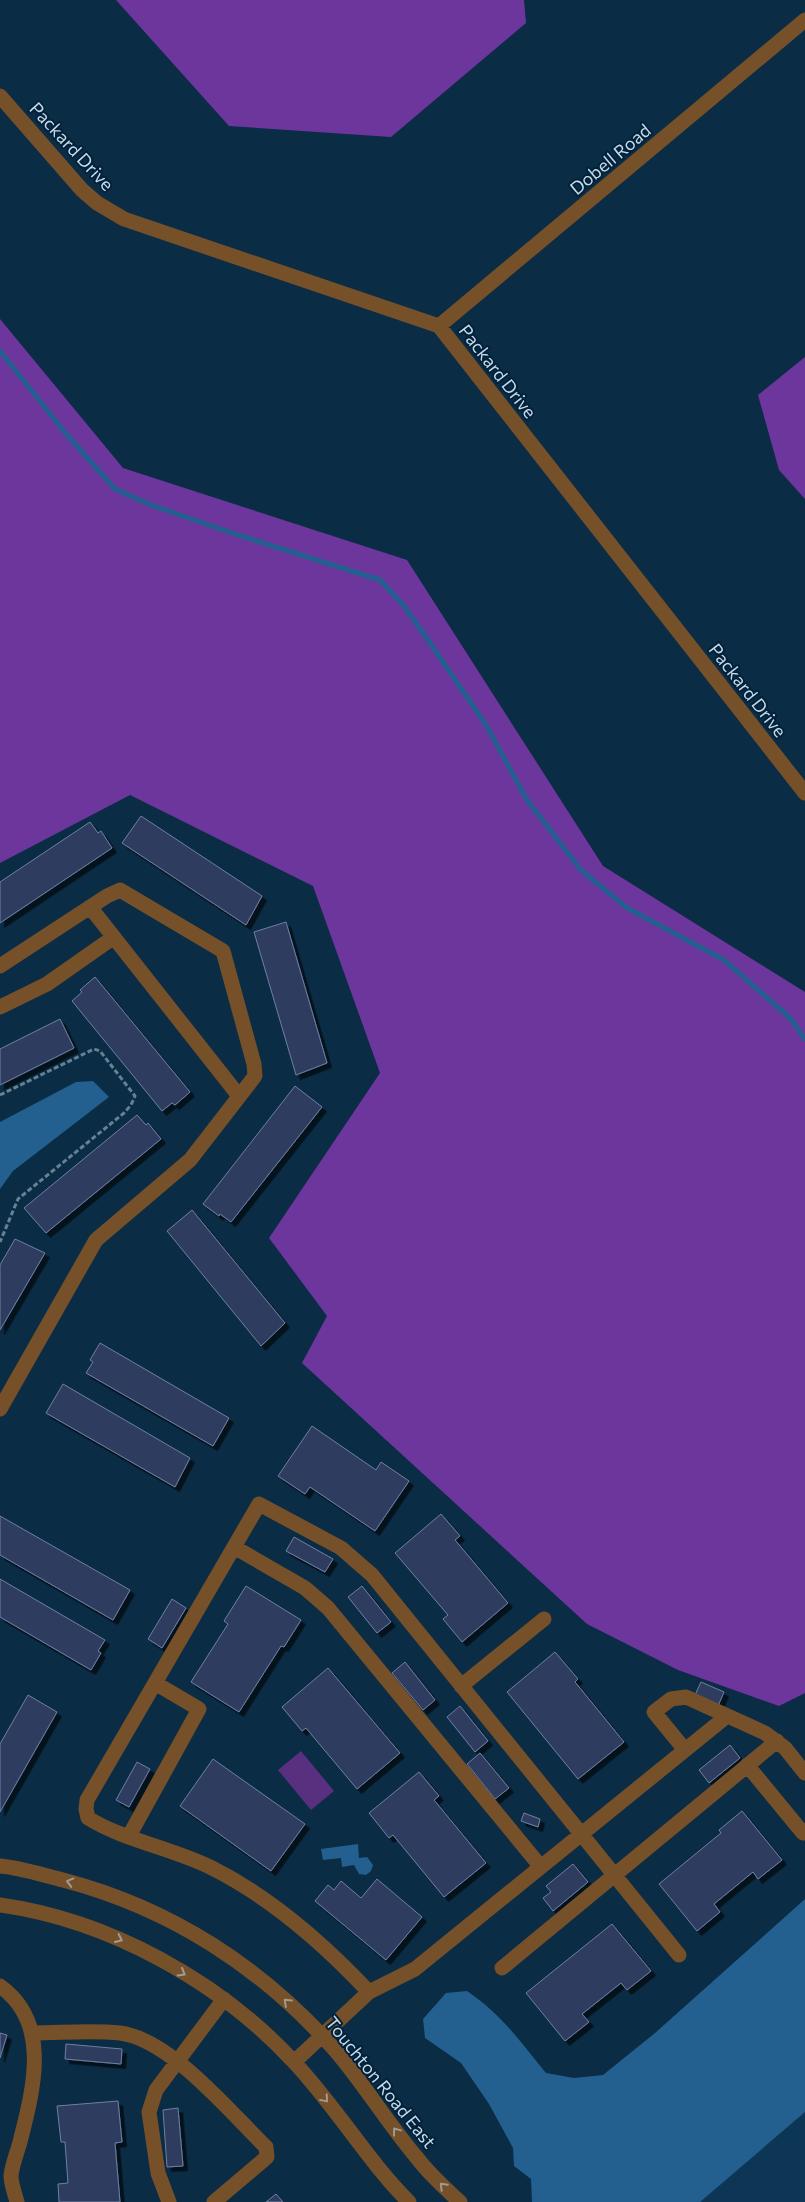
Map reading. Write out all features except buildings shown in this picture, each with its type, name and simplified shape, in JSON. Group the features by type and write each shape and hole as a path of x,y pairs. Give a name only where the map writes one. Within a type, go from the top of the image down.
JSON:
{"street":[{"name":"Dobell Road","path":"439,326 805,20"},
{"name":"Packard Drive","path":"0,96 82,190 98,203 124,219 439,326 805,792"},
{"path":"0,966 90,907 120,890 222,951 254,1064 255,1076 190,1160 96,1240 0,1409"},
{"path":"90,907 239,1096"},
{"path":"0,1007 47,984 114,937"},
{"path":"369,1992 313,1936 264,1900 212,1868 88,1818 87,1800 259,1504 341,1548 372,1576 679,1955"},
{"path":"234,1547 305,1588 328,1608 541,1867"},
{"path":"461,1686 544,1619"},
{"path":"129,1836 199,1709 155,1683"},
{"path":"685,1750 654,1712 671,1699 686,1697 766,1733 785,1748 805,1774"},
{"path":"294,2062 369,1992 415,1969 728,1716"},
{"path":"502,1968 777,1741"},
{"path":"747,1765 803,1833 805,1831"},
{"name":"Touchton Road East","path":"0,1866 15,1867 94,1888 136,1903 176,1924 255,1973 322,2036 418,2160 460,2202"},
{"path":"0,1904 60,1916 104,1932 140,1949 224,1999 243,2013 294,2062 370,2157 409,2202"},
{"path":"0,1986 11,1994 21,2008 32,2034 35,2048 35,2075 11,2176 17,2202"},
{"path":"169,2202 158,2173 149,2112 156,2090 224,1999"},
{"path":"32,2034 121,2033 147,2041 178,2061 266,2147 267,2157 214,2202"}],"path":[{"path":"0,1095 94,1050 100,1051 135,1096 124,1114 18,1199 0,1242"}],"shaded area":[{"path":"116,0 524,0 526,23 391,137 229,126"},
{"path":"0,319 123,468 407,560 603,866 805,992 805,1693 779,1706 678,1670 587,1624 302,1363 327,1316 269,1238 380,1073 313,886 130,795 0,863"},
{"path":"805,357 805,499 779,470 758,395"},
{"path":"93,1081 109,1097 13,1171 0,1189 0,1122 76,1082"},
{"path":"301,1751 334,1791 311,1810 278,1770"},
{"path":"358,1844 359,1858 367,1857 373,1865 371,1871 366,1875 359,1874 354,1865 342,1867 341,1858 323,1860 321,1849"},
{"path":"805,1899 805,2112 700,2202 532,2202 531,2179 514,2166 513,2148 489,2104 461,2063 425,2038 423,2019 446,1993 467,1991 479,2000 510,2029 546,2073 574,2078 603,2075 655,2033"},
{"path":"805,2112 805,2202 699,2202 785,2127"}],"waterway":[{"path":"0,351 67,435 115,489 151,505 235,534 380,580 404,606 428,640 486,725 527,800 581,870 627,908 724,960 790,1018 805,1039"}]}
